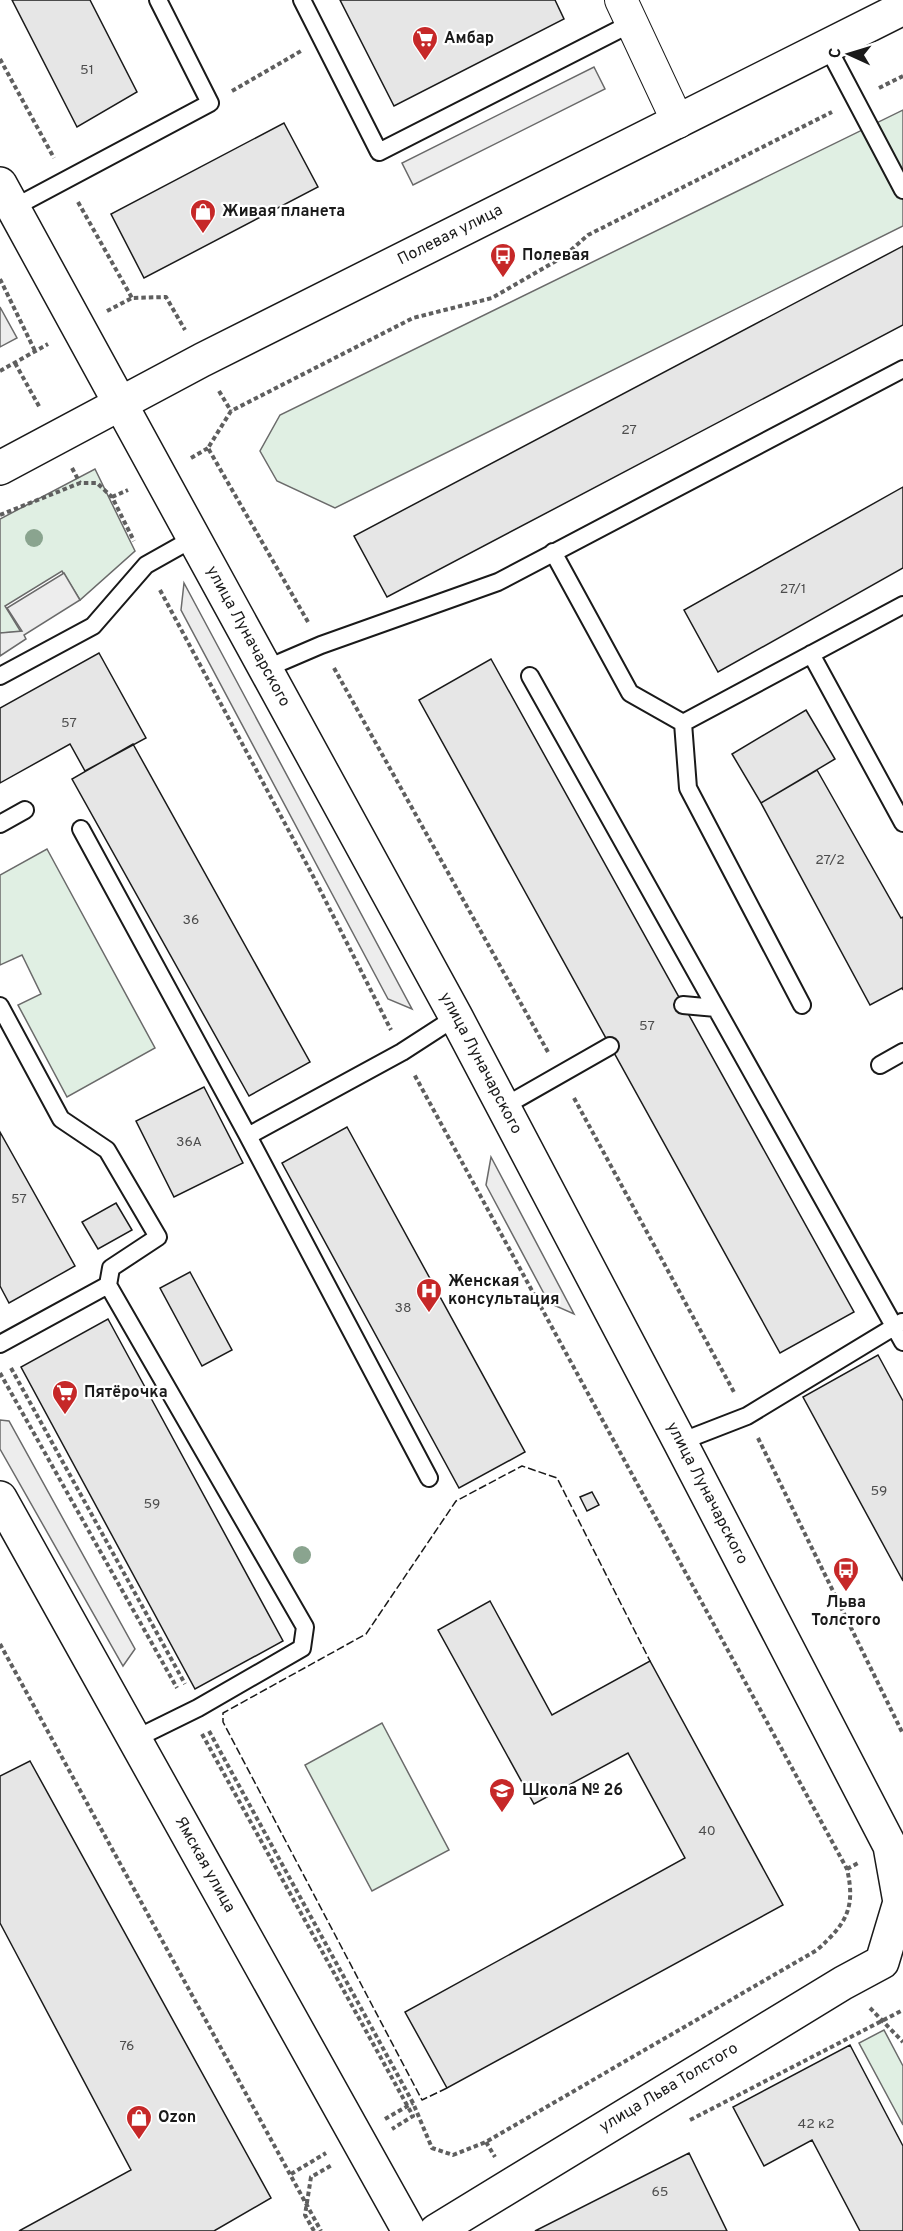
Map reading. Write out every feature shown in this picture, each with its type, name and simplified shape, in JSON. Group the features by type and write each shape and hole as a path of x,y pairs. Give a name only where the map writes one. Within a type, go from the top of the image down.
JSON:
{"main road":[{"name":"Полевая улица","path":"0,468 202,360 903,8"},
{"name":"улица Луначарского","path":"6,196 456,1017 890,1846 900,1902 892,1955"},
{"name":"Ямская улица","path":"0,1498 409,2231"},
{"name":"улица Льва Толстого","path":"436,2231 892,1955"}],"street":[{"path":"626,12 678,122"}],"lane":[{"path":"6,196 210,103 158,0"},
{"path":"302,0 379,152 626,12"},
{"path":"827,46 903,190"},
{"path":"266,669 321,645 498,582 903,369"},
{"path":"0,676 93,626 146,564 194,538"},
{"path":"553,552 630,693 683,723"},
{"path":"683,723 903,605"},
{"path":"811,654 903,823"},
{"path":"530,676 716,1008 899,1324 903,1342"},
{"path":"683,723 688,788 802,1005"},
{"path":"0,824 25,810"},
{"path":"81,829 248,1136 429,1478"},
{"path":"683,1005 716,1008"},
{"path":"0,1006 60,1119 107,1150 158,1237 111,1268 108,1286 304,1627 302,1648 190,1712 135,1740"},
{"path":"248,1136 402,1052 456,1017"},
{"path":"502,1107 610,1046"},
{"path":"880,1065 903,1052"},
{"path":"0,1344 108,1286"},
{"path":"680,1442 747,1416 899,1324"}],"path":[{"path":"210,103 322,39"},
{"path":"231,411 413,318 492,298 563,257 588,235 903,76"},
{"path":"0,279 35,351"},
{"path":"0,515 80,483 97,483 112,497 313,876 402,1052 847,1869 852,1891 846,1918 837,1932 817,1950 486,2142 453,2155 432,2148 413,2103"},
{"path":"0,1373 413,2116 291,2174"},
{"path":"0,1644 321,2231"},
{"path":"903,2010 882,2020 903,2042"},
{"path":"314,2231 305,2215 311,2178 358,2142"}],"green space":[{"path":"903,110 903,226 335,508 277,481 260,451 280,415"},
{"path":"95,469 135,551 80,600 62,571 5,606 21,632 0,633 0,519"},
{"path":"47,849 155,1048 67,1097 18,1005 41,994 22,955 0,965 0,875"},
{"path":"382,1723 449,1850 372,1891 305,1765"},
{"path":"884,2030 903,2066 903,2125 859,2043"}],"shaded area":[{"path":"594,67 605,89 413,185 402,163"},
{"path":"0,307 17,338 0,347"},
{"path":"64,573 80,600 24,635 26,639 0,656 0,633 22,631 7,608"},
{"path":"184,583 412,1009 388,999 181,610"},
{"path":"491,1157 574,1314 549,1303 486,1185"},
{"path":"0,1420 9,1421 135,1649 123,1666 0,1449"}],"building":[{"path":"12,0 90,0 137,92 77,127"},
{"name":"Амбар","path":"340,0 555,0 564,19 394,106"},
{"path":"284,123 318,187 144,278 111,214"},
{"path":"903,246 903,325 387,597 354,536"},
{"path":"903,487 903,568 718,672 684,610"},
{"path":"99,653 146,738 85,771 70,744 0,783 0,708"},
{"path":"491,659 854,1312 780,1353 419,700"},
{"path":"806,710 835,759 761,803 732,754"},
{"path":"133,744 310,1062 249,1096 72,779"},
{"path":"817,770 901,918 903,917 903,990 902,988 870,1005 761,803"},
{"path":"204,1087 243,1163 174,1197 136,1121"},
{"path":"347,1127 525,1452 459,1488 282,1163"},
{"path":"0,1132 75,1266 9,1303 0,1286"},
{"path":"116,1203 132,1230 98,1249 82,1222"},
{"path":"190,1272 232,1350 202,1366 160,1288"},
{"path":"108,1319 283,1641 195,1689 21,1367"},
{"path":"878,1355 903,1401 903,1581 803,1397"},
{"path":"592,1492 599,1505 587,1511 580,1497"},
{"path":"490,1601 552,1715 650,1661 783,1905 447,2088 405,2012 685,1858 628,1753 534,1804 438,1630"},
{"path":"30,1761 271,2198 214,2231 19,2231 131,2170 0,1923 0,1776"},
{"path":"850,2045 903,2146 903,2231 860,2231 812,2140 764,2166 733,2107"},
{"path":"689,2153 727,2231 535,2231"}],"fence":[{"path":"447,2088 422,2100 223,1722 223,1713 366,1634 456,1501 522,1466 557,1478 650,1661"}],"place":[{"name":"Амбар","path":"425,62"},
{"name":"Живая планета","path":"203,235"},
{"name":"Полевая","path":"503,279"},
{"name":"Женская консультация","path":"429,1314"},
{"name":"Пятёрочка","path":"65,1416"},
{"name":"Льва Толстого","path":"846,1593"},
{"name":"Школа № 26","path":"502,1814"},
{"name":"Ozon","path":"139,2141"}]}
